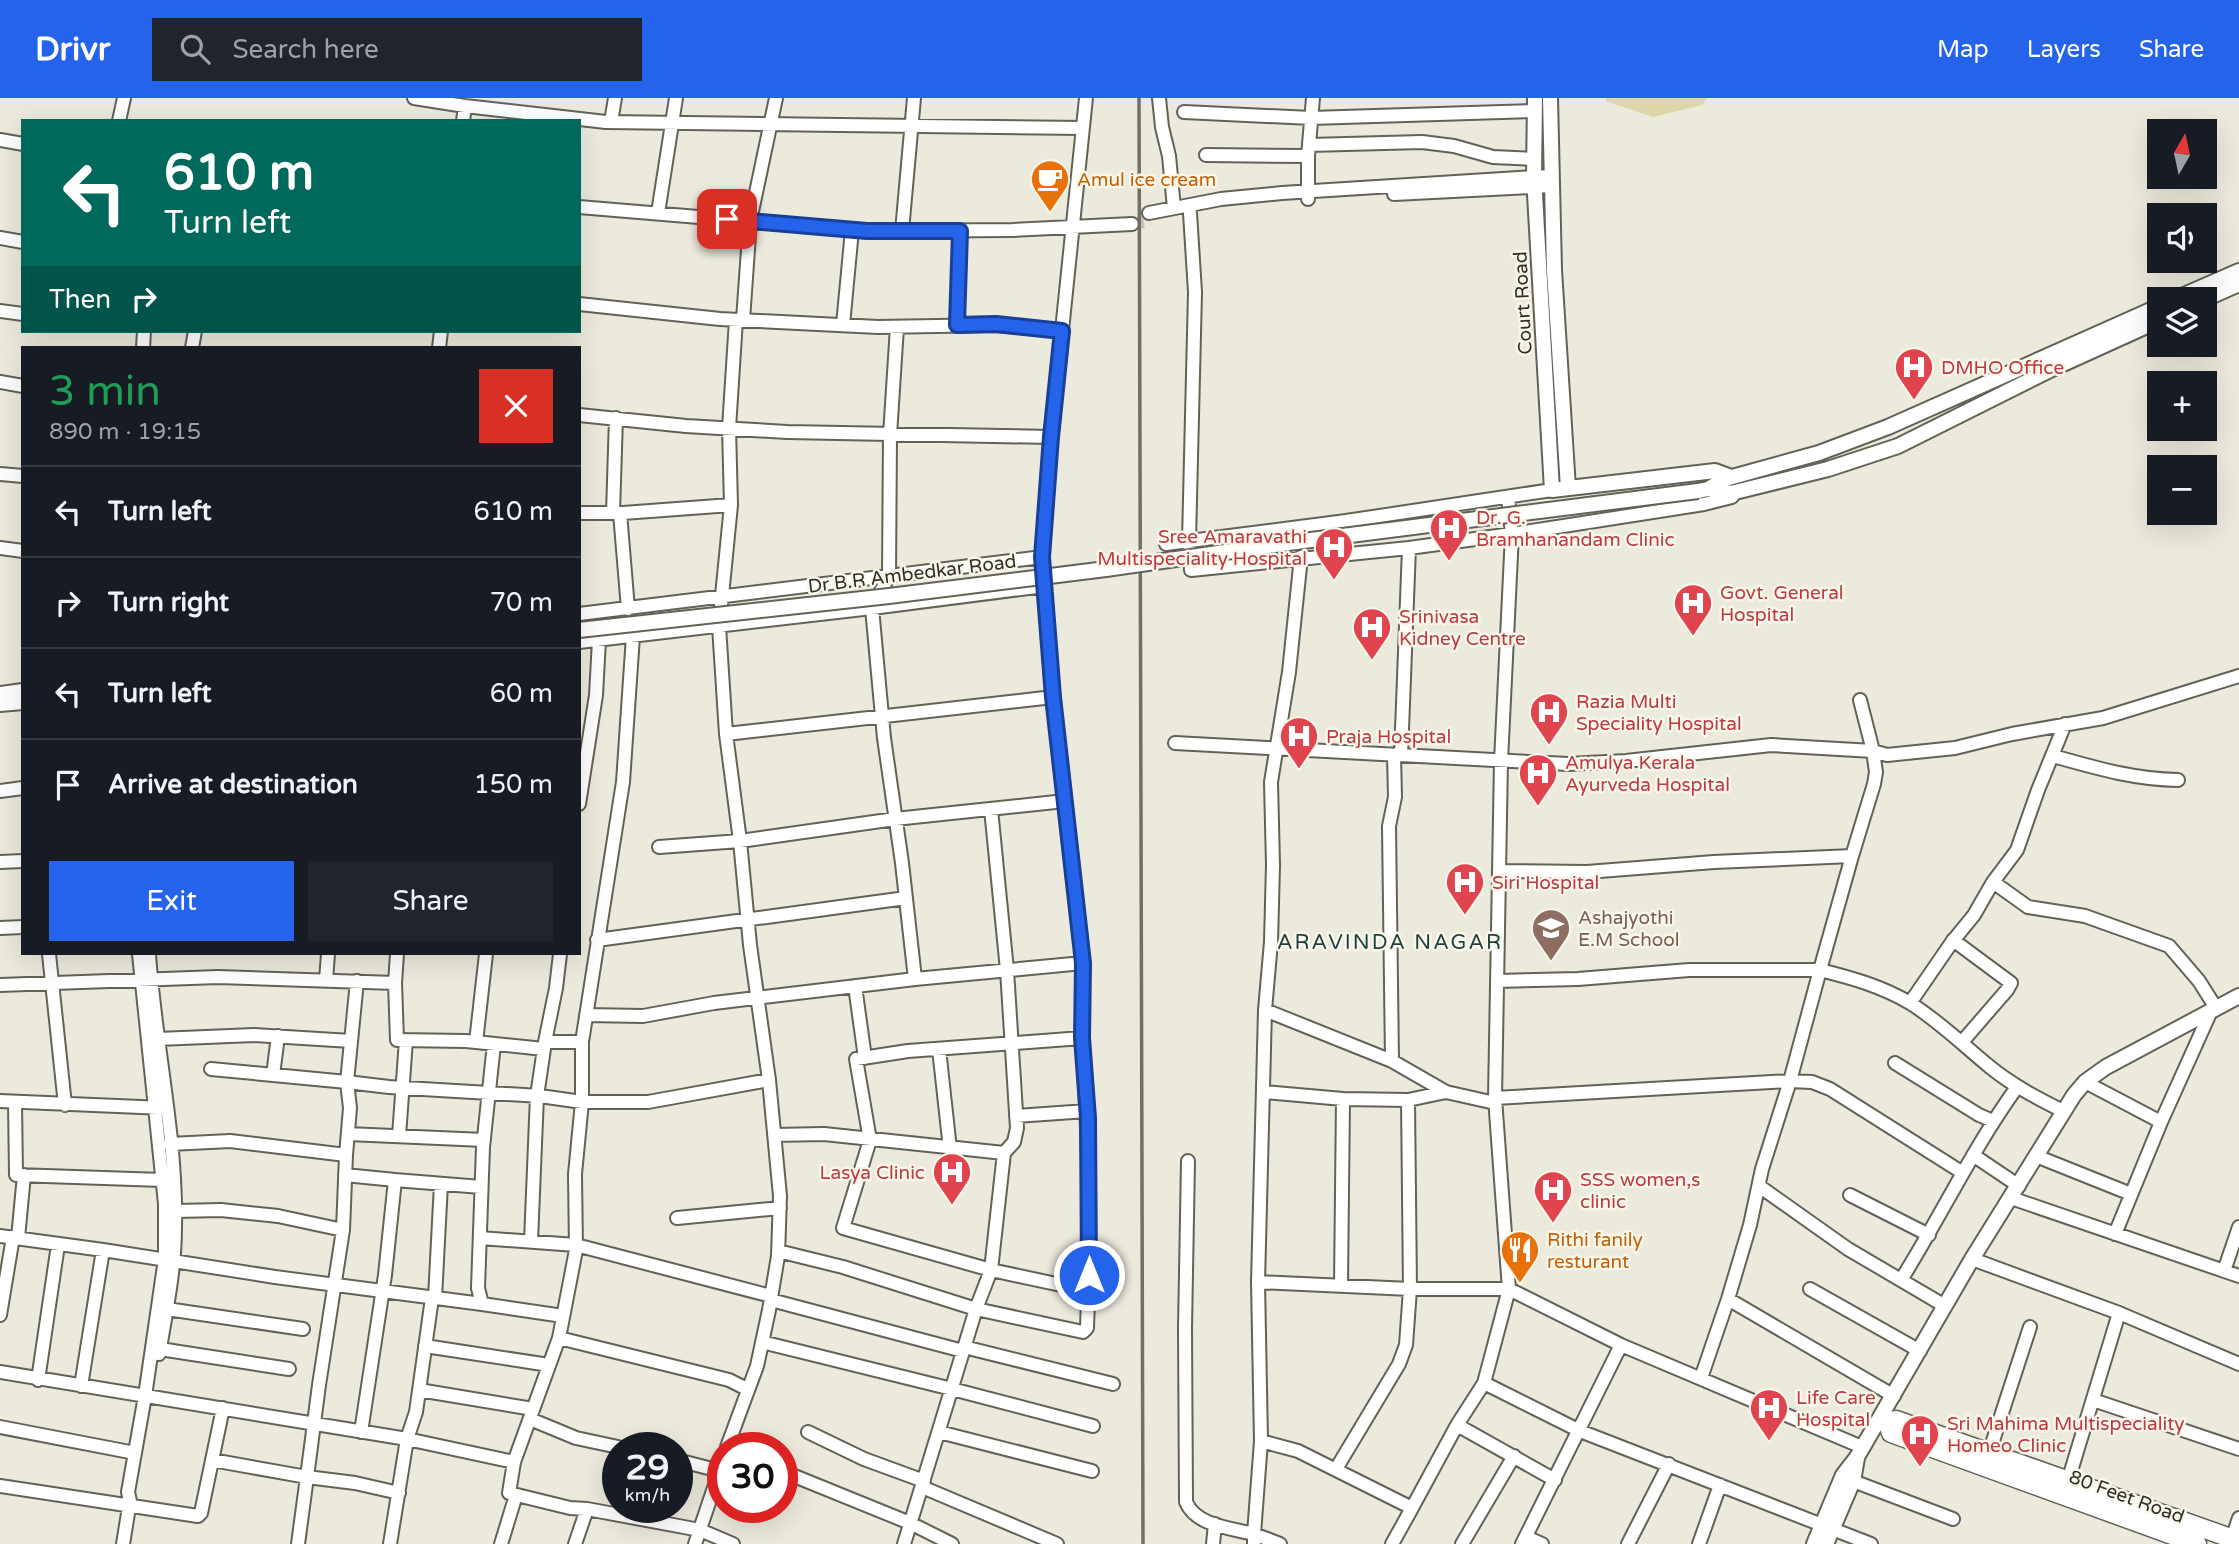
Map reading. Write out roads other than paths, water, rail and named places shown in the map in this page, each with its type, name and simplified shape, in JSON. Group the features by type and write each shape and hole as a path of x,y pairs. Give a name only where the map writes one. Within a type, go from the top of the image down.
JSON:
{"main road":[{"name":"80 Feet Road","path":"2197,1544 2167,1539 1891,1433 1883,1421 1896,1420 2235,1540"}],"street":[{"path":"119,119 124,98"},
{"path":"414,98 611,122 1083,128"},
{"path":"611,122 615,98"},
{"path":"658,213 676,98"},
{"path":"732,1432 757,1366 778,1251 780,1208 769,1080 726,734 719,626 730,505 729,428 750,221 776,98"},
{"path":"902,231 914,98"},
{"path":"778,1251 843,1267 976,1309 1083,1332 1087,1328 1087,1111 1082,1038 1083,963 1053,697 1042,557 1051,437 1086,98"},
{"path":"1159,98 1174,208"},
{"path":"1308,195 1313,98"},
{"name":"Court Road","path":"1550,98 1554,270 1568,488"},
{"path":"1184,112 1311,118 1535,105"},
{"name":"Court Road","path":"1535,105 1535,181 1552,490"},
{"path":"463,119 465,106"},
{"path":"0,140 21,144"},
{"path":"1206,155 1309,151 1422,142 1454,146 1504,159 1535,159"},
{"path":"1308,195 1150,217 1174,208 1221,199 1551,181"},
{"path":"581,206 852,230 960,231 1073,227 1098,226 1110,219 1132,219"},
{"path":"1190,213 1195,292 1189,541 1191,570 1409,548 1512,534 1704,504 1732,497 1735,492"},
{"path":"843,325 852,230"},
{"path":"957,325 960,231"},
{"path":"0,238 21,242"},
{"path":"2202,287 2239,271"},
{"path":"2217,294 2239,284"},
{"path":"581,304 740,320 897,327 996,324 1062,331"},
{"path":"0,311 21,314"},
{"name":"Dr B.R Ambedkar Road","path":"581,630 1106,569 1703,490 1731,477 1819,453 1881,430 2147,312"},
{"name":"Dr B.R Ambedkar Road","path":"1703,490 1724,494 1735,492 1828,469 1898,446 2052,369 2147,326"},
{"path":"897,327 890,435 889,576 872,608 915,979"},
{"path":"0,382 21,386"},
{"path":"581,415 729,428 890,435 1051,437"},
{"path":"616,418 617,513 628,609"},
{"path":"1166,544 1568,488 1716,471 1731,477"},
{"path":"0,474 21,476"},
{"path":"1392,1544 1457,1425 1484,1383 1509,1289 1495,1101 1501,761 1512,534 1508,497"},
{"path":"581,513 730,505"},
{"path":"0,548 21,551"},
{"path":"1392,1061 1389,827 1395,797 1409,548"},
{"path":"581,614 1042,557"},
{"path":"1254,1539 1261,1441 1258,1282 1265,1010 1271,942 1271,782 1289,672 1301,557"},
{"path":"581,642 1044,586"},
{"path":"633,636 623,782 582,1042 582,1102 575,1174 576,1245 559,1338 514,1462 509,1493 570,1508 700,1530 733,1544"},
{"path":"581,791 596,695 599,640"},
{"path":"1175,743 1568,764 1626,761 1771,745 1873,751 1887,755 1955,748 2065,723 2103,718 2239,676"},
{"path":"0,694 21,691"},
{"path":"726,734 1053,697"},
{"path":"1701,1378 1750,1225 1874,784 1876,772 1873,751 1860,700"},
{"path":"0,704 21,702"},
{"path":"1910,1003 2017,850 2065,723"},
{"path":"2053,756 2125,776 2178,780"},
{"path":"0,791 21,788"},
{"path":"659,848 740,841 895,819 1065,801"},
{"path":"904,1544 976,1309 991,1270 1004,1153 1014,1142 1017,1128 1007,971 991,809"},
{"path":"1499,871 1587,872 1714,862 1852,856"},
{"path":"0,862 21,861"},
{"path":"1993,882 2028,907 2085,916 2169,946 2199,981 2213,1009"},
{"path":"597,940 906,898"},
{"path":"0,928 21,927"},
{"path":"1953,940 2011,983 1962,1042"},
{"path":"49,955 65,1105"},
{"path":"123,1544 135,1453 167,1309 169,1261 162,1180 158,1039 139,955"},
{"path":"129,1504 135,1493 175,1211 170,1144 161,1108 146,980 149,955"},
{"path":"326,979 328,955"},
{"path":"397,955 397,1040 545,1045 582,1042"},
{"path":"476,1042 486,955"},
{"path":"531,1241 537,1096 560,955"},
{"path":"586,1015 643,1016 855,986 1083,963"},
{"path":"1497,981 1578,979 1689,970 1820,970 1864,981 1910,1003 2017,1087 2063,1111"},
{"path":"0,985 218,977 395,983"},
{"path":"298,1544 343,1230 350,1108 347,1082 357,981"},
{"path":"855,986 864,1058"},
{"path":"1826,1544 1827,1526 1843,1475 1883,1421 1894,1396 1972,1259 2063,1111 2085,1082 2106,1067 2239,996"},
{"path":"2115,1234 2161,1122 2213,1009"},
{"path":"1265,1010 1392,1061 1446,1092 1495,1101 1790,1081 1812,1082 1830,1089 1962,1173"},
{"path":"158,1039 278,1035 351,1041"},
{"path":"273,1075 278,1035"},
{"path":"1082,1038 1012,1042 856,1059 870,1140 843,1228 991,1270 1088,1291"},
{"path":"399,1136 406,1040"},
{"path":"482,1304 478,1288 481,1187 487,1093 494,1044"},
{"path":"939,1049 950,1149"},
{"path":"1895,1063 1993,1121"},
{"path":"211,1069 582,1102 648,1102 769,1080"},
{"path":"2085,1082 2161,1122"},
{"path":"1901,1280 1993,1121 2017,1087"},
{"path":"1264,1092 1343,1099 1408,1100 1446,1092"},
{"path":"1341,1286 1343,1099"},
{"path":"1336,1469 1402,1358 1406,1345 1410,1289 1408,1100"},
{"path":"0,1101 161,1108"},
{"path":"15,1102 16,1175 162,1180"},
{"path":"1016,1116 1087,1111"},
{"path":"348,1134 484,1140"},
{"path":"774,1135 824,1134 1004,1153"},
{"path":"170,1144 230,1141 346,1155"},
{"path":"1973,1155 2015,1192 2115,1234 2239,1276"},
{"path":"2036,1156 2131,1194"},
{"path":"1188,1161 1186,1497 1192,1513 1254,1539 1280,1544"},
{"path":"0,1315 10,1237 24,1175"},
{"path":"345,1175 481,1187"},
{"path":"361,1432 383,1292 394,1180"},
{"path":"390,1544 407,1438 416,1412 433,1298 441,1184"},
{"path":"1759,1186 1848,1250 1945,1306"},
{"path":"1850,1195 1929,1235"},
{"path":"677,1218 780,1208"},
{"path":"175,1211 221,1210 278,1216 343,1230"},
{"path":"2224,1271 2239,1227"},
{"path":"10,1237 563,1316"},
{"path":"480,1238 576,1245 964,1349 1113,1384"},
{"path":"38,1380 58,1245"},
{"path":"81,1386 103,1250"},
{"path":"1972,1259 2119,1313 2239,1364"},
{"path":"1258,1282 1410,1289 1509,1289 1621,1345 1701,1378 1860,1452"},
{"path":"1810,1289 1920,1351"},
{"path":"1728,1300 1894,1396"},
{"path":"167,1309 303,1329"},
{"path":"2068,1481 2119,1313"},
{"path":"1989,1453 2030,1327"},
{"path":"559,1338 729,1380 747,1390"},
{"path":"762,1342 1093,1426"},
{"path":"1542,1544 1524,1541 1621,1345"},
{"path":"425,1346 549,1365"},
{"path":"160,1349 289,1369"},
{"path":"0,1372 407,1438 514,1462"},
{"path":"1484,1383 1580,1431 1871,1544"},
{"path":"419,1390 531,1414 576,1437 602,1443"},
{"path":"2093,1400 2239,1449"},
{"path":"0,1486 198,1516 201,1513 223,1408"},
{"path":"1457,1425 1555,1480"},
{"path":"0,1427 135,1453"},
{"path":"808,1432 1056,1544"},
{"path":"939,1432 1091,1471"},
{"path":"1261,1441 1298,1451 1412,1508"},
{"path":"1814,1544 1853,1481 1860,1452"},
{"path":"1462,1544 1514,1456"},
{"path":"212,1461 355,1483 399,1493"},
{"path":"1628,1544 1669,1464"},
{"path":"798,1477 911,1523 952,1544"},
{"path":"1853,1481 1953,1519"},
{"path":"1699,1544 1720,1485"},
{"path":"501,1544 516,1495"},
{"path":"575,1544 587,1509"},
{"path":"695,1544 707,1509"},
{"path":"2235,1540 2239,1518"},
{"path":"1213,1544 1215,1524"}],"tunnel":[{"path":"1132,224 1150,221"}],"railway":[{"path":"1139,98 1143,1544"}],"place":[{"name":"Amul ice cream","path":"1050,213"},
{"name":"DMHO Office","path":"1914,401"},
{"name":"Dr. G. Bramhanandam Clinic","path":"1449,562"},
{"name":"Sree Amaravathi Multispeciality Hospital","path":"1334,581"},
{"name":"Govt. General Hospital","path":"1693,637"},
{"name":"Srinivasa Kidney Centre","path":"1372,661"},
{"name":"Razia Multi Speciality Hospital","path":"1549,746"},
{"name":"Praja Hospital","path":"1299,770"},
{"name":"Amulya Kerala Ayurveda Hospital","path":"1538,807"},
{"name":"Siri Hospital","path":"1465,916"},
{"name":"Ashajyothi E.M School","path":"1551,962"},
{"name":"Lasya Clinic","path":"952,1206"},
{"name":"SSS women,s clinic","path":"1553,1224"},
{"name":"Rithi fanily resturant","path":"1520,1284"},
{"name":"Life Care Hospital","path":"1769,1442"},
{"name":"Sri Mahima Multispeciality Homeo Clinic","path":"1920,1468"}],"district":[{"name":"ARAVINDA NAGAR","path":"1390,942"}]}
